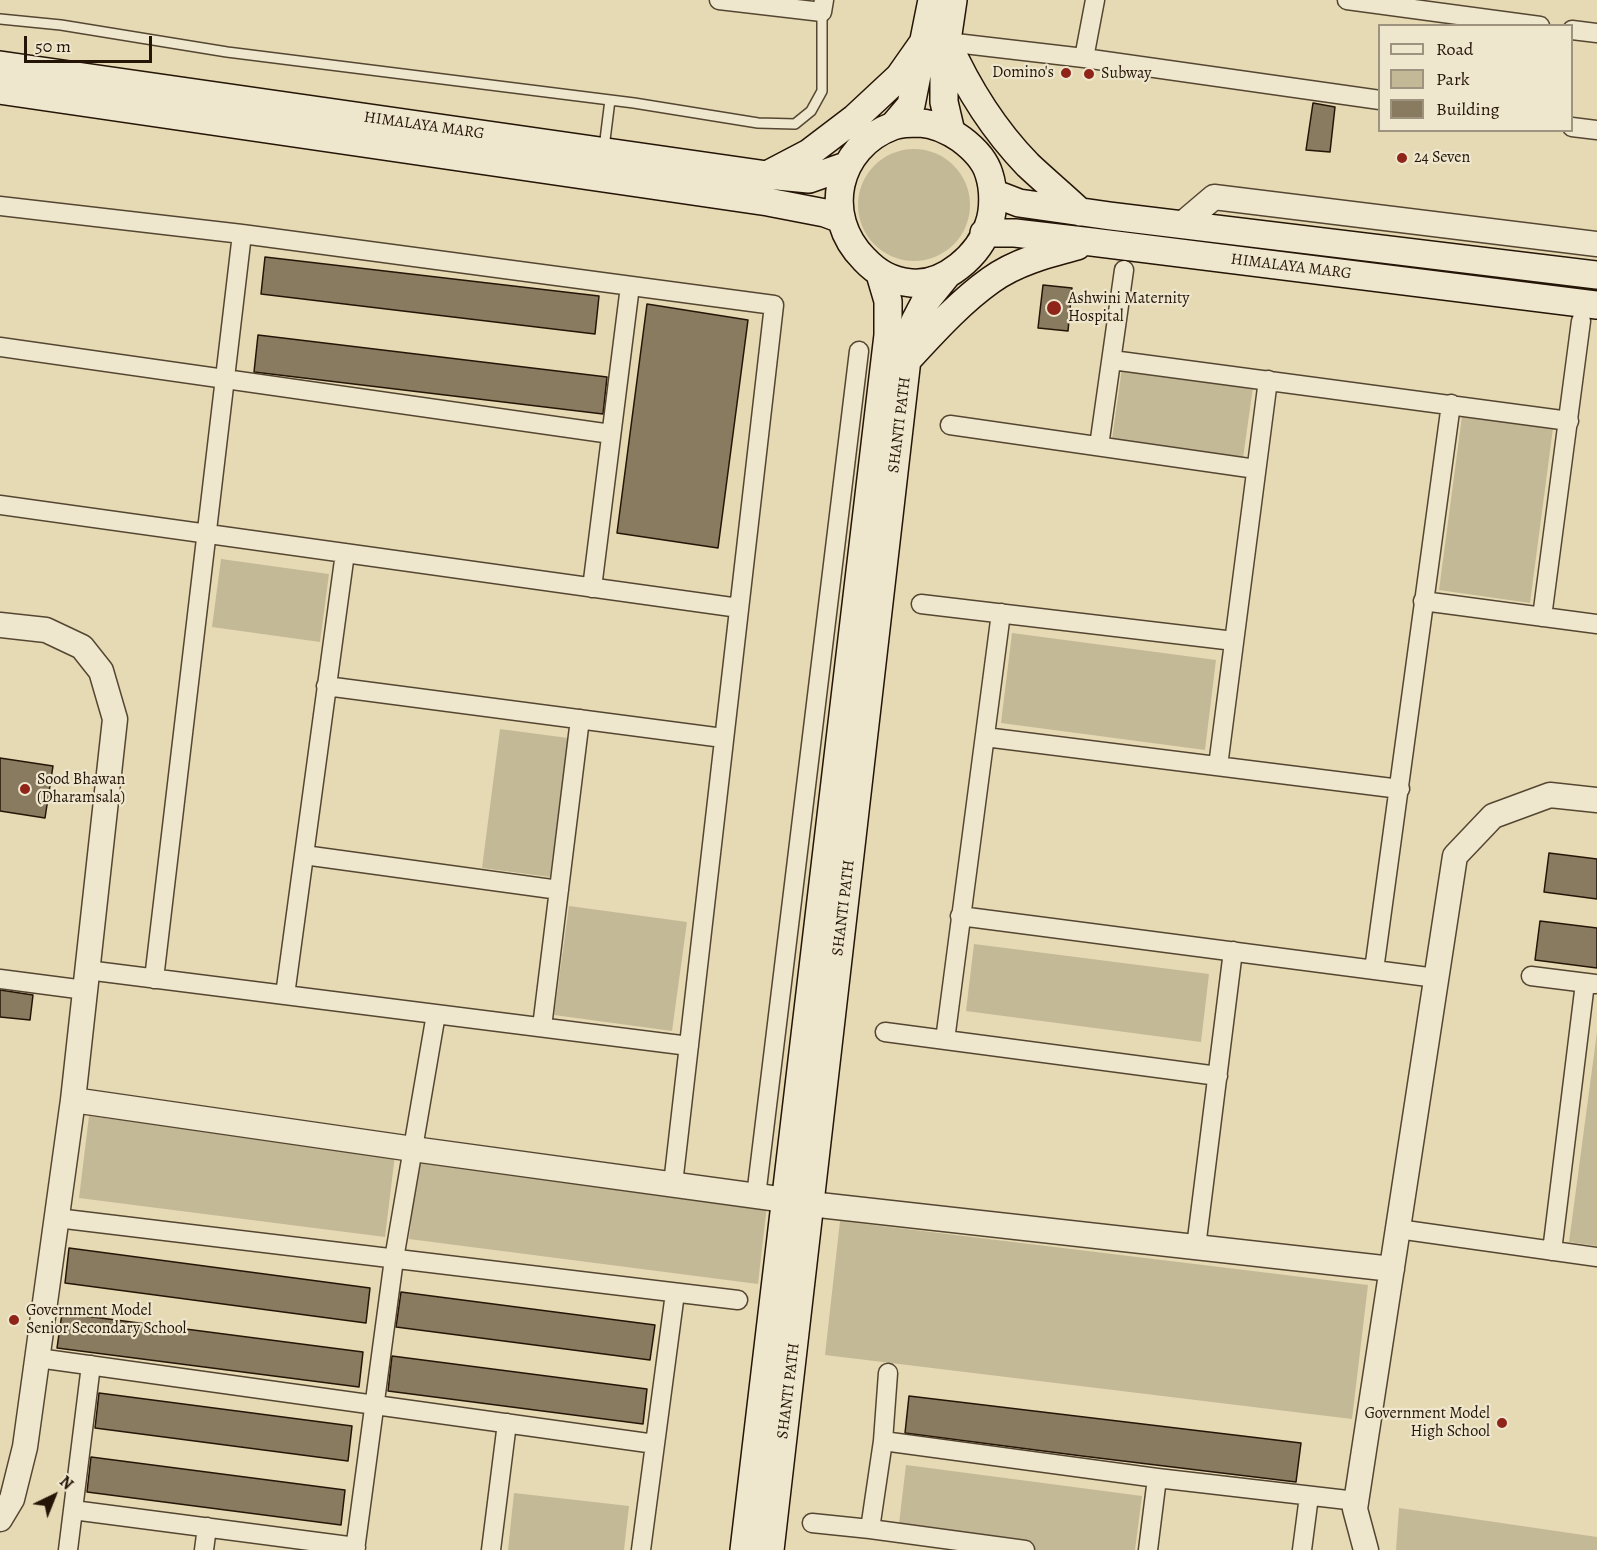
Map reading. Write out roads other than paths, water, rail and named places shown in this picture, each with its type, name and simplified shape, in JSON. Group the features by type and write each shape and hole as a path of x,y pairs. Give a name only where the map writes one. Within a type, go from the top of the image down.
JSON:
{"main road":[{"path":"932,0 936,40 944,61 944,102 951,132"},
{"path":"894,125 932,124 951,132 969,145 989,173 993,193 990,224 965,262 946,276 927,283 894,280 880,274 856,252 844,233 839,186 846,166 869,138 894,125 911,105 953,0"},
{"path":"767,175 809,153 855,118 936,40"},
{"path":"936,40 992,121 1028,165 1080,212"},
{"name":"HIMALAYA MARG","path":"0,65 767,175 809,179 846,166"},
{"name":"HIMALAYA MARG","path":"0,90 768,202 825,213 841,219"},
{"name":"HIMALAYA MARG","path":"993,193 1019,203 1080,212 1597,276"},
{"name":"HIMALAYA MARG","path":"984,233 1015,233 1092,242 1589,313"},
{"path":"907,359 946,318 992,279 1022,263 1046,254 1092,242"},
{"path":"798,1202 888,335 888,301 880,274"},
{"name":"SHANTI PATH","path":"744,1550 798,1202 907,359 915,321 925,302 946,276"},
{"name":"SHANTI PATH","path":"770,1550 798,1202"}],"street":[{"path":"719,0 823,6"},
{"path":"1084,58 1095,0"},
{"path":"1347,0 1525,24"},
{"path":"1573,30 1597,33"},
{"path":"936,40 1084,58 1378,100"},
{"path":"1573,127 1597,130"},
{"path":"1181,225 1214,193 1597,244"},
{"path":"0,206 243,234 774,305 672,1184"},
{"path":"154,979 243,234"},
{"path":"1099,446 1124,270"},
{"path":"592,588 630,286"},
{"path":"1542,617 1569,421 1589,313"},
{"path":"0,347 611,434"},
{"path":"756,1196 859,351"},
{"path":"1112,360 1569,421"},
{"path":"1218,766 1268,380"},
{"path":"1374,970 1451,404"},
{"path":"950,425 1256,469"},
{"path":"0,505 739,608"},
{"path":"285,995 345,553"},
{"path":"1423,601 1597,624"},
{"path":"921,603 1234,641"},
{"path":"945,1040 1001,613"},
{"path":"0,625 46,630 82,647 101,671 115,719 73,1100 38,1358 25,1447 12,1499 0,1519"},
{"path":"326,686 723,738"},
{"path":"542,1027 580,719"},
{"path":"985,737 1400,789"},
{"path":"1366,1550 1355,1509 1356,1501 1455,856 1493,816 1550,795 1597,800"},
{"path":"304,855 559,890"},
{"path":"960,916 1436,978"},
{"path":"1196,1247 1233,951"},
{"path":"1531,976 1591,983 1552,1251"},
{"path":"0,979 154,979 689,1046"},
{"path":"73,1510 356,1548 394,1259 436,1014"},
{"path":"885,1032 1218,1076"},
{"path":"73,1100 798,1202 1392,1269"},
{"path":"57,1218 738,1300"},
{"path":"1398,1229 1597,1257"},
{"path":"641,1550 675,1293"},
{"path":"38,1358 655,1444"},
{"path":"68,1550 91,1365"},
{"path":"870,1529 883,1441 888,1374"},
{"path":"491,1550 507,1423"},
{"path":"883,1441 1157,1479 1356,1501"},
{"path":"1148,1550 1157,1479"},
{"path":"1302,1550 1309,1496"},
{"path":"813,1523 1025,1550"},
{"path":"204,1550 207,1527"}],"lane":[{"path":"0,19 61,25 227,52 610,100 758,123 795,124 811,111 822,91 823,6"},
{"path":"604,152 610,100"}],"place":[{"name":"Domino's","path":"1066,73"},
{"name":"Subway","path":"1089,74"},
{"name":"24 Seven","path":"1402,158"},
{"name":"Ashwini Maternity Hospital","path":"1054,308"},
{"name":"Sood Bhawan (Dharamsala)","path":"25,789"},
{"name":"Government Model Senior Secondary School","path":"14,1320"},
{"name":"Government Model High School","path":"1502,1423"}]}
